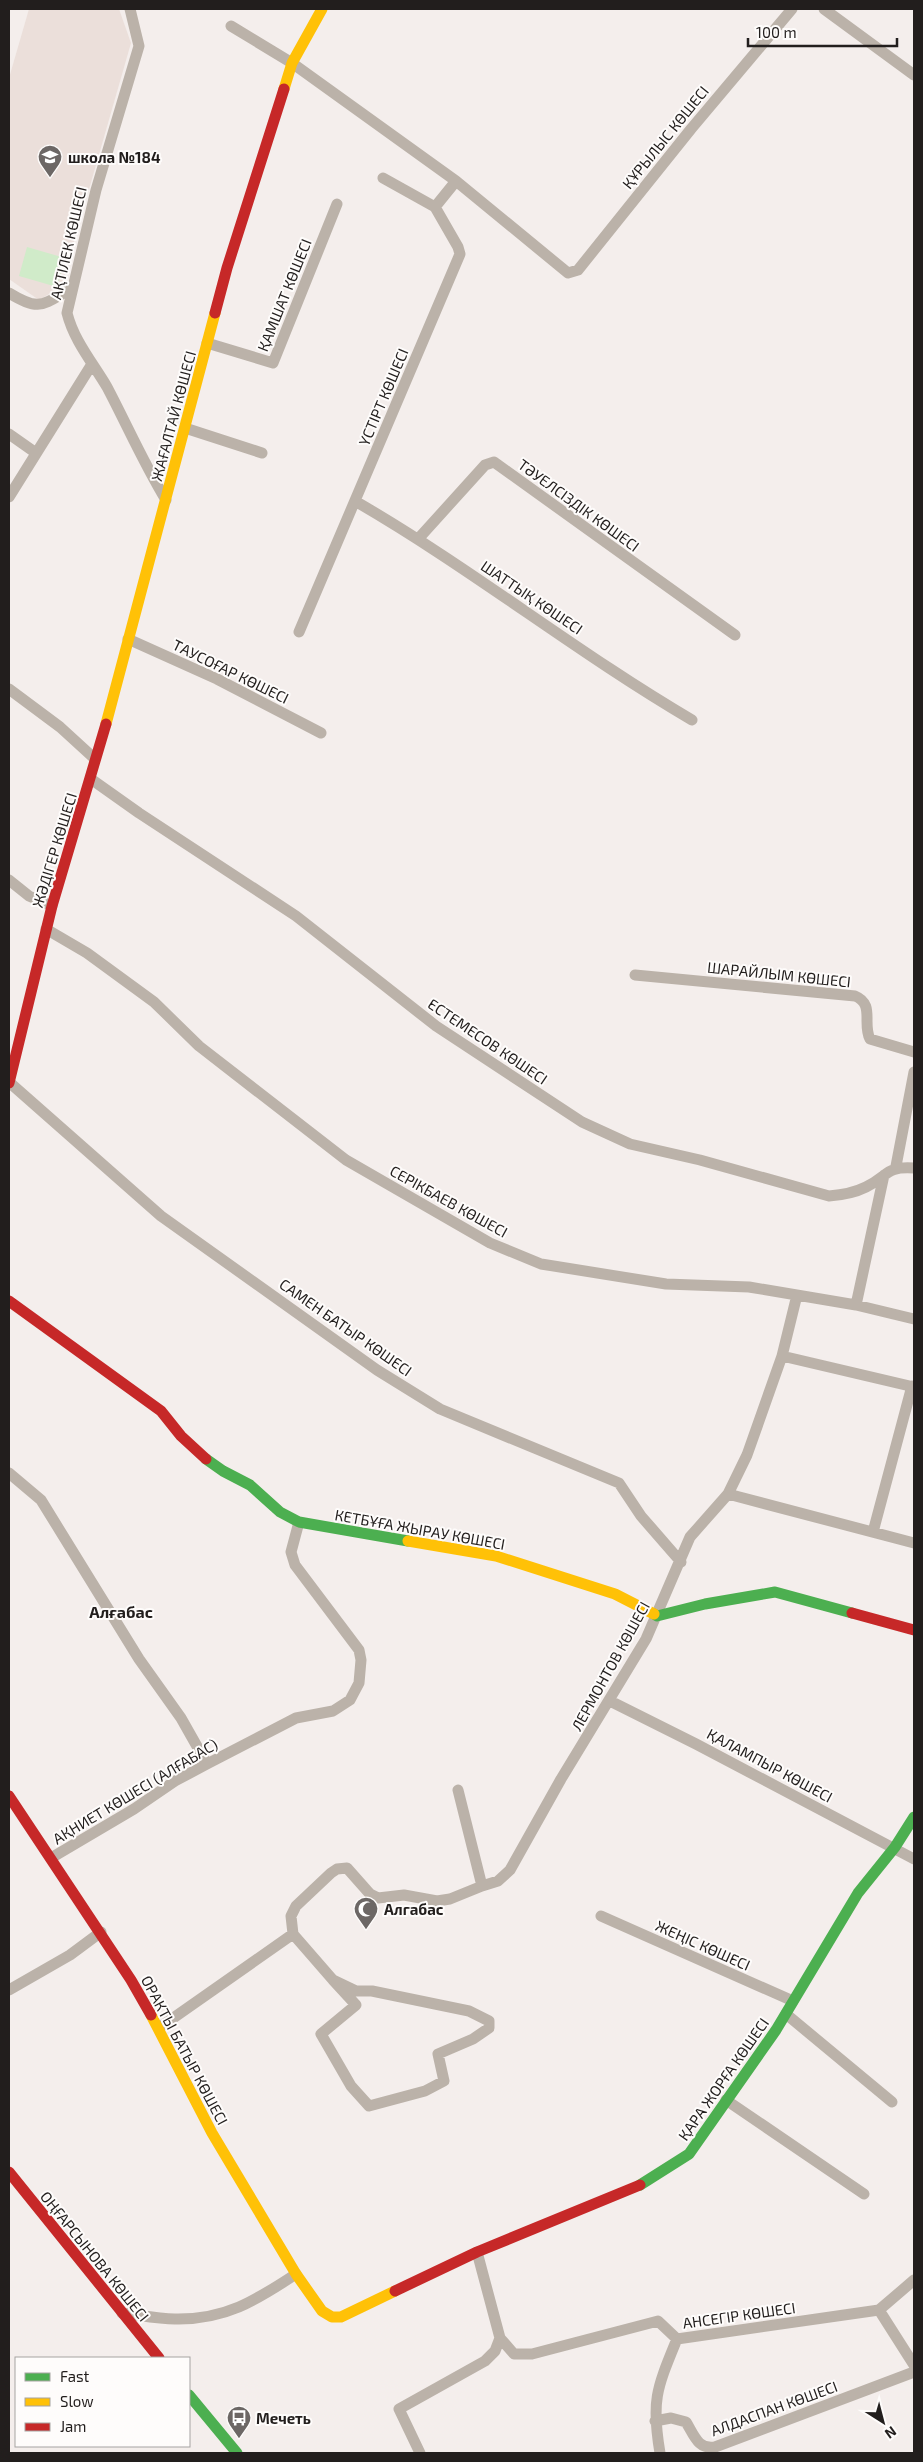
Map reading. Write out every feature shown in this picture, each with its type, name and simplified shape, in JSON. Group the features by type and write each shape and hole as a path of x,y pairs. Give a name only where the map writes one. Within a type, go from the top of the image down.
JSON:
{"street":[{"name":"АҚТІЛЕК КӨШЕСІ","path":"130,9 138,46 96,190 67,313 71,329 166,500"},
{"name":"ЖАҒАЛТАЙ КӨШЕСІ","path":"91,779 227,268 292,63 322,9"},
{"name":"ҚҰРЫЛЫС КӨШЕСІ","path":"456,181 568,273 578,270 691,129 792,9"},
{"path":"824,9 914,74"},
{"path":"231,26 292,63 456,181 435,206 383,178"},
{"name":"ҚАМШАТ КӨШЕСІ","path":"207,343 272,363 337,204"},
{"name":"ҮСТІРТ КӨШЕСІ","path":"299,632 460,254 458,246 435,206"},
{"path":"9,293 28,305 42,305 72,288"},
{"path":"9,497 92,364"},
{"path":"184,428 262,453"},
{"path":"9,434 36,452"},
{"name":"ТӘУЕЛСІЗДІК КӨШЕСІ","path":"420,538 485,465 494,462 735,635"},
{"name":"ШАТТЫҚ КӨШЕСІ","path":"355,501 420,538 643,691 692,720"},
{"name":"ТАУCОҒАР КӨШЕСІ","path":"128,639 217,679 321,733"},
{"path":"9,689 60,727 95,759"},
{"name":"ЖӘДІГЕР КӨШЕСІ","path":"46,930 91,779"},
{"name":"ЕСТЕМЕСОВ КӨШЕСІ","path":"91,779 139,813 296,916 436,1026 582,1122 630,1144 700,1160 828,1196 846,1195 867,1187 896,1166"},
{"path":"9,880 29,896 52,906"},
{"path":"9,1082 46,930"},
{"name":"СЕРІКБАЕВ КӨШЕСІ","path":"46,930 87,953 154,1002 199,1046 346,1160 490,1243 541,1264 666,1284 749,1287 856,1305 914,1319"},
{"name":"ШАРАЙЛЫМ КӨШЕСІ","path":"635,975 855,996 860,998 867,1007 868,1034 870,1039 914,1052"},
{"path":"914,1072 896,1166 914,1168"},
{"name":"САМЕН БАТЫР КӨШЕСІ","path":"9,1082 161,1216 377,1370 440,1408 619,1484 641,1516 681,1562"},
{"path":"856,1305 884,1175"},
{"name":"ЛЕРМОНТОВ КӨШЕСІ","path":"293,1934 292,1916 296,1906 331,1873 343,1867 347,1868 370,1894 378,1898 404,1895 437,1901 450,1899 498,1881 510,1870 561,1779 610,1701 657,1616 690,1537 728,1494 748,1455 782,1356 796,1296"},
{"name":"КЕТБҰҒА ЖЫРАУ КӨШЕСІ","path":"9,1301 160,1411 181,1436 205,1458 223,1471 250,1484 280,1512 299,1522 496,1556 615,1594 657,1616"},
{"path":"782,1356 913,1387 873,1532"},
{"path":"9,1473 41,1500 134,1651 181,1718 207,1764"},
{"path":"728,1494 914,1543"},
{"name":"АҚНИЕТ КӨШЕСІ (АЛҒАБАС)","path":"51,1858 207,1764 296,1718 333,1711 350,1700 359,1682 361,1660 359,1650 295,1565 291,1552 299,1522"},
{"path":"657,1616 705,1604 775,1592 914,1630"},
{"name":"ҚАЛАМПЫР КӨШЕСІ","path":"610,1701 704,1748 914,1859"},
{"path":"458,1790 482,1886"},
{"name":"ОРАКТЫ БАТЫР КӨШЕСІ","path":"9,1796 101,1932 159,2028 212,2133 296,2274 322,2311 332,2318"},
{"name":"ҚАРА ЖОРҒА КӨШЕСІ","path":"332,2318 341,2317 477,2252 644,2183 689,2154 786,2014 858,1894 895,1848 914,1817"},
{"name":"ЖЕҢІС КӨШЕСІ","path":"601,1916 793,2001"},
{"path":"9,1990 70,1955 101,1932"},
{"path":"159,2028 293,1934 333,1980 356,2005 321,2034 351,2086 369,2106 425,2091 444,2081 438,2054 472,2039 489,2028 490,2021 469,2011 372,1991 356,1991 333,1980"},
{"path":"786,2014 892,2102"},
{"path":"726,2100 864,2194"},
{"name":"ОҢҒАРСЫНОВА КӨШЕСІ","path":"9,2172 158,2357"},
{"path":"420,2453 399,2409 485,2361 495,2351 500,2338 477,2252"},
{"path":"122,2313 175,2320 214,2316 253,2302 296,2274"},
{"path":"914,2280 879,2310 914,2365"},
{"name":"АНСЕГІР КӨШЕСІ","path":"500,2338 514,2354 532,2354 658,2320 677,2339 879,2310"},
{"path":"660,2453 655,2421 655,2400 660,2379 677,2339"},
{"name":"АЛДАСПАН КӨШЕСІ","path":"655,2421 671,2418 686,2422 698,2444 708,2448 715,2447 914,2372"},
{"path":"190,2396 237,2453"}],"shaded area":[{"name":"школа №184","path":"29,9 119,9 131,43 61,287 39,300 9,279 9,78"}],"green space":[{"path":"27,247 65,258 57,287 19,276"}],"traffic: fast":[{"path":"206,1459 223,1471 250,1485 280,1512 299,1522 408,1541"},
{"path":"654,1614 657,1616 705,1604 775,1592 852,1613"},
{"path":"640,2185 689,2154 776,2030 858,1893 895,1847 914,1817"},
{"path":"190,2396 237,2453"}],"traffic: slow":[{"path":"284,89 292,63 322,9"},
{"path":"106,724 215,313"},
{"path":"408,1541 496,1556 615,1594 654,1614"},
{"path":"151,2015 212,2133 296,2274 322,2311 332,2317 341,2317 395,2291"}],"traffic: jam":[{"path":"215,313 227,268 284,89"},
{"path":"9,1083 52,906 106,724"},
{"path":"9,1301 161,1411 181,1436 206,1459"},
{"path":"852,1613 914,1630"},
{"path":"9,1796 131,1980 151,2015"},
{"path":"9,2172 158,2357"},
{"path":"395,2291 477,2252 640,2185"}],"place":[{"name":"школа №184","path":"50,178"},
{"name":"Алгабас","path":"366,1930"},
{"name":"Мечеть","path":"239,2439"}],"district":[{"name":"Алғабас","path":"121,1611"}]}
